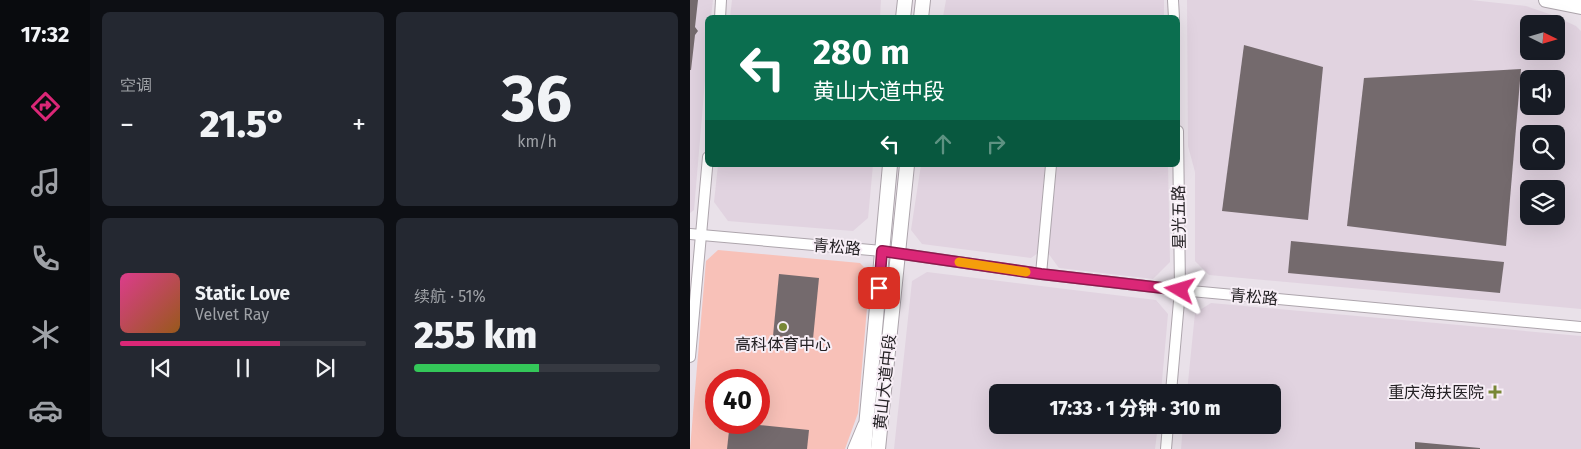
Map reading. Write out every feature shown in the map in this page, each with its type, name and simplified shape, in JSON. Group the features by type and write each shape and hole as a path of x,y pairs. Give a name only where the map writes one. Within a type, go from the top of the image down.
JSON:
{"main road":[{"path":"904,15 905,0"},
{"path":"921,15 922,0"},
{"path":"1550,1 1581,7"},
{"path":"1550,1 1581,14"},
{"name":"黄山大道中段","path":"864,449 890,167"},
{"name":"黄山大道中段","path":"878,449 906,167"}],"street":[{"path":"720,15 722,0"},
{"path":"1173,0 1174,15"},
{"path":"690,357 695,235 706,167"},
{"path":"1041,274 1051,167"},
{"name":"星光五路","path":"1172,384 1180,290 1178,167"},
{"name":"青松路","path":"695,235 882,251 1041,274 1180,290 1581,327"},
{"path":"853,449 866,418"},
{"path":"1166,449 1167,434"}],"shaded area":[{"path":"690,0 713,0 711,15 705,15 705,81 694,210 690,213"},
{"path":"732,0 881,0 880,15 730,15"},
{"path":"946,0 1164,0 1164,15 943,15"},
{"path":"1187,0 1471,0 1526,6 1552,15 1520,15 1520,60 1565,60 1565,21 1576,26 1581,31 1581,309 1209,275 1195,261 1195,172 1188,146"},
{"path":"718,167 873,167 868,218 853,231 728,221 714,202"},
{"path":"921,167 1045,167 1038,253 1031,258 922,244 911,230"},
{"path":"1057,167 1168,167 1170,262 1153,279 1059,268 1048,253"},
{"name":"高科体育中心","path":"718,250 860,263 870,273 858,413 845,449 690,449 706,261"},
{"path":"927,272 1156,300 1168,314 1162,384 989,384 989,434 1157,434 1155,449 894,449 912,281"},
{"path":"1211,303 1581,336 1581,449 1181,449 1182,434 1281,434 1281,384 1188,384 1195,313"}],"building":[{"path":"690,0 698,0 695,27 698,31 695,35 691,70 690,70"},
{"path":"1244,45 1323,67 1308,220 1222,211"},
{"path":"1521,69 1506,246 1347,226 1364,78"},
{"path":"1291,241 1504,262 1500,293 1288,273"},
{"path":"779,274 819,278 813,339 773,336"},
{"path":"770,426 809,430 807,449 727,449 729,434 770,434"},
{"path":"1415,442 1480,448 1480,449 1415,449"}],"slow traffic":[{"path":"959,262 1026,272"}],"place":[{"name":"高科体育中心","path":"783,327"},
{"name":"重庆海扶医院","path":"1495,392"}],"route":[{"path":"879,288 882,251 1041,274 1180,290"}]}
